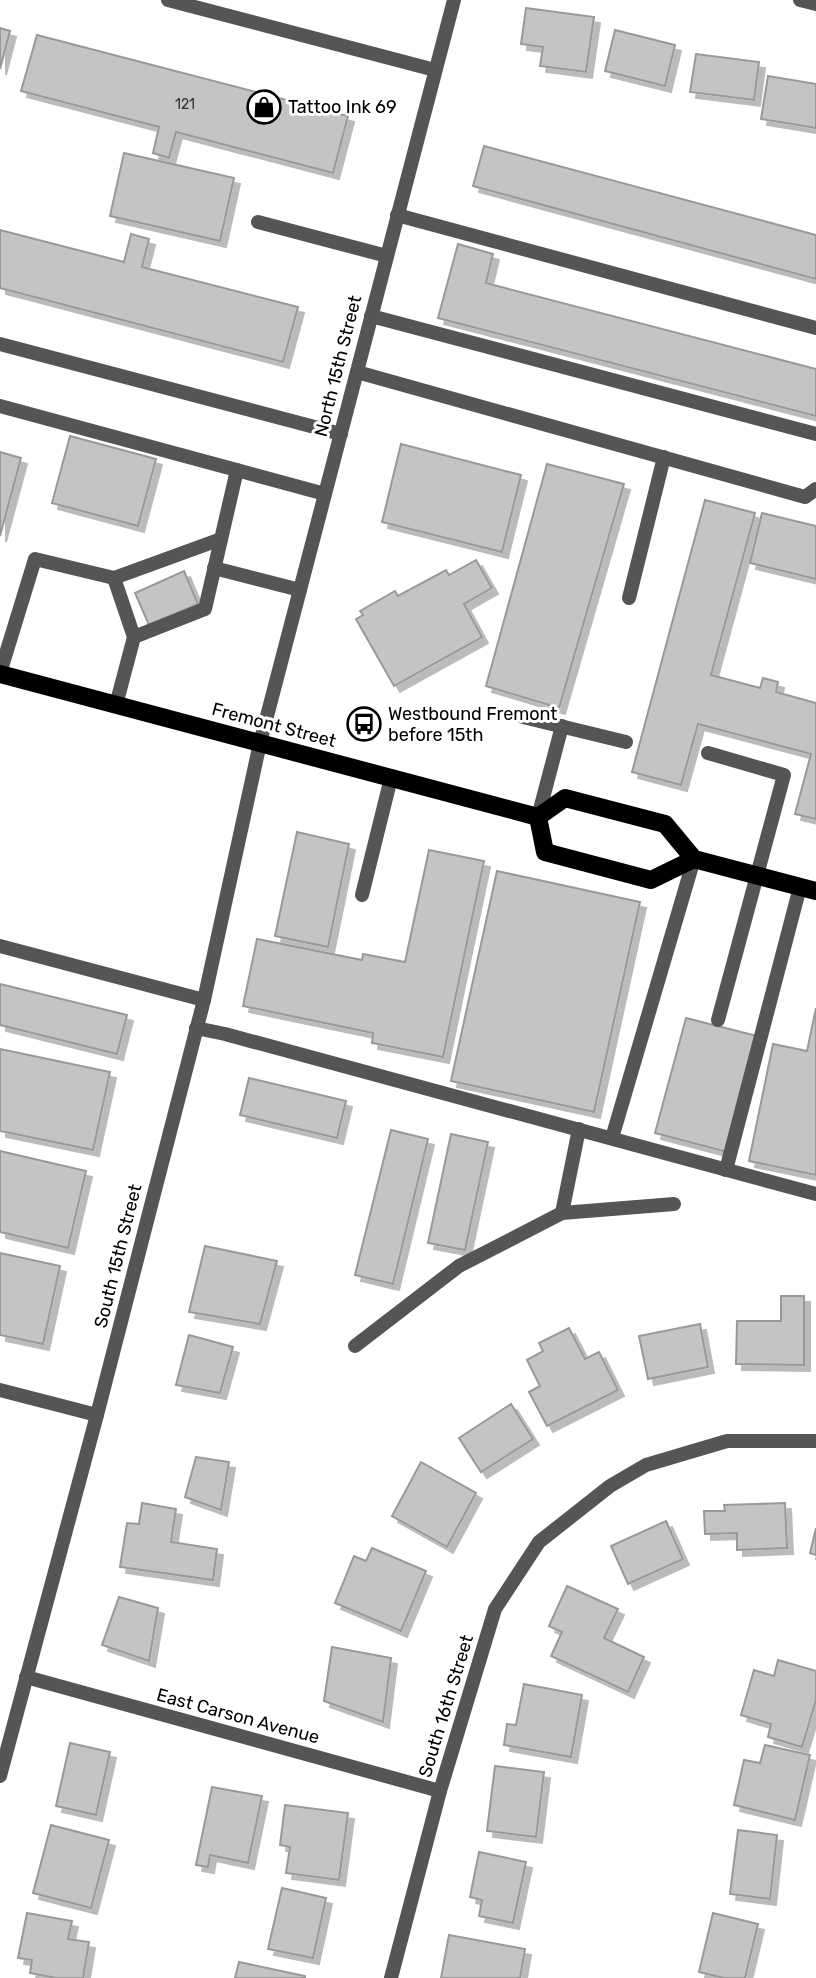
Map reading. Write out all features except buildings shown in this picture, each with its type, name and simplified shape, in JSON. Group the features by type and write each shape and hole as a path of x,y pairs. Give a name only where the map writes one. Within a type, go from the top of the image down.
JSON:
{"main road":[{"name":"Fremont Street","path":"0,673 538,817"},
{"path":"694,859 652,880 545,852 538,817 565,797 665,824 694,859 808,889"}],"street":[{"path":"167,0 435,70"},
{"name":"North 15th Street","path":"260,743 454,0"},
{"path":"800,0 816,4"},
{"path":"397,215 816,328"},
{"path":"258,222 387,256"},
{"path":"371,316 816,434"},
{"path":"0,344 341,434"},
{"path":"356,372 805,497 816,489"},
{"path":"0,406 325,494"},
{"path":"629,598 664,457"},
{"path":"134,637 205,609 237,470"},
{"path":"0,673 35,559 114,578 221,539"},
{"path":"214,568 300,590"},
{"path":"114,578 134,637 117,705"},
{"path":"523,717 626,742"},
{"path":"538,817 562,726"},
{"name":"South 15th Street","path":"1,1768 97,1415 197,1028 260,743"},
{"path":"708,752 784,775 718,1020"},
{"path":"362,895 391,778"},
{"path":"612,1138 694,859"},
{"path":"726,1170 808,889"},
{"path":"0,946 204,1000"},
{"path":"197,1028 816,1194"},
{"path":"562,1213 579,1129"},
{"path":"355,1346 459,1266 562,1213 674,1204"},
{"path":"0,1390 97,1415"},
{"name":"South 16th Street","path":"391,1978 440,1791 495,1609 539,1542 610,1486 646,1465 727,1441 816,1441"},
{"name":"East Carson Avenue","path":"26,1677 440,1791"}],"place":[{"name":"Tattoo Ink 69","path":"264,107"},
{"name":"Westbound Fremont before 15th","path":"364,724"}]}
